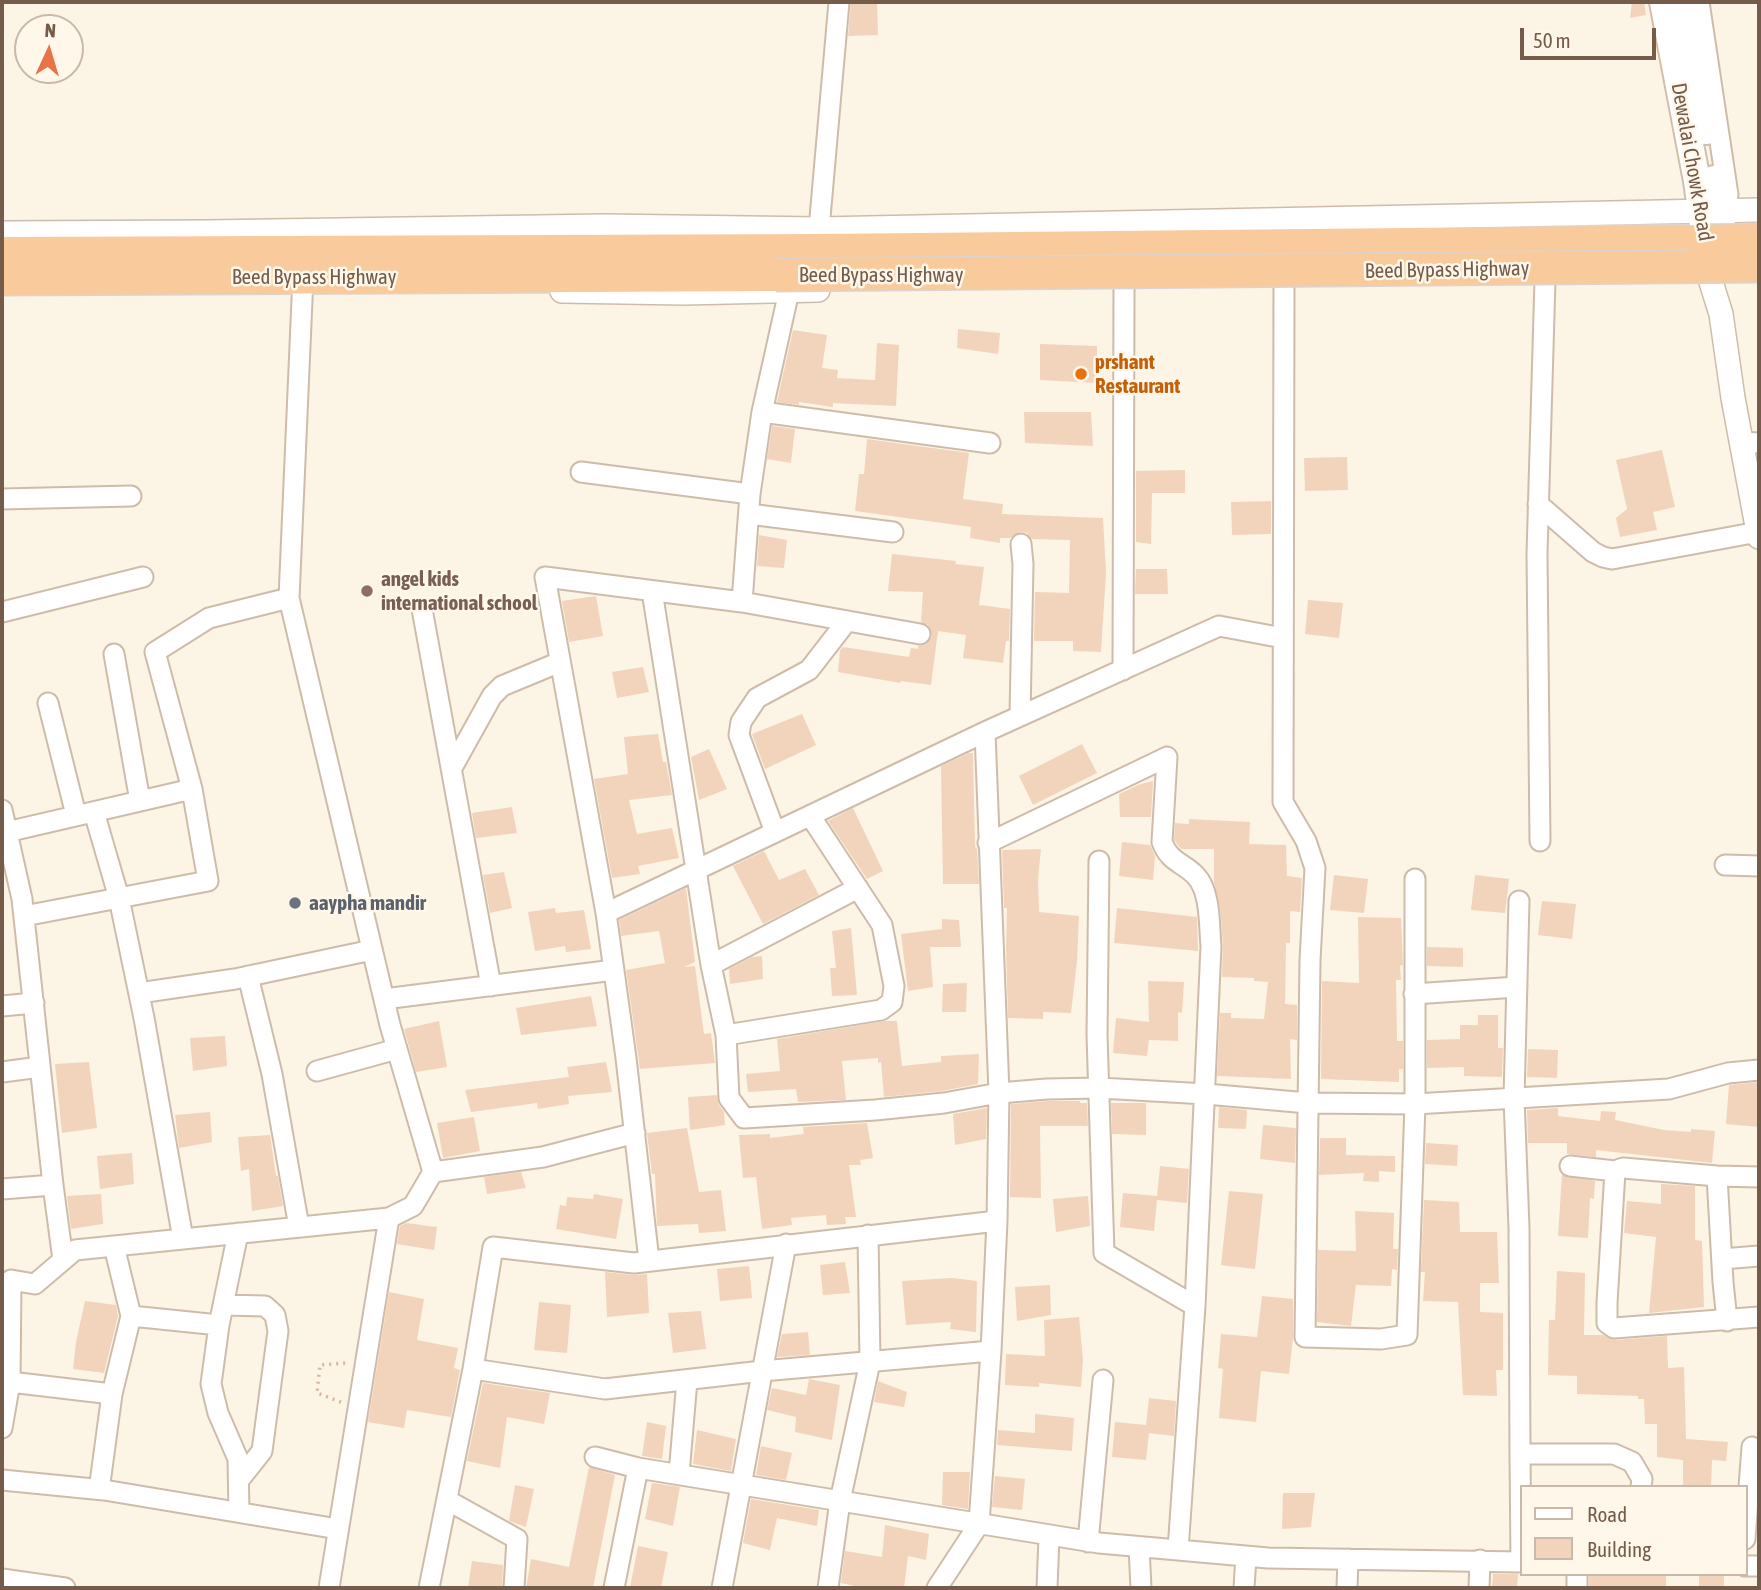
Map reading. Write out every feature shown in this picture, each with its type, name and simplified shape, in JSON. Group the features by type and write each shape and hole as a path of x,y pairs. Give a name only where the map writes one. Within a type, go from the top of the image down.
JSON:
{"highway":[{"name":"Beed Bypass Highway","path":"781,272 1759,240"},
{"name":"Beed Bypass Highway","path":"2,253 507,262 781,272 1759,266"},
{"name":"Beed Bypass Highway","path":"2,279 303,283 507,262"}],"main road":[{"name":"Dewalai Chowk Road","path":"1663,2 1717,210"},
{"name":"Dewalai Chowk Road","path":"1683,2 1717,210 1722,282"}],"street":[{"path":"819,229 839,2"},
{"path":"1699,2 1717,210"},
{"path":"2,233 507,262 604,226 819,229 1759,210"},
{"path":"742,602 750,494 781,272 1124,285 1545,280 1759,281"},
{"path":"1540,841 1537,554 1545,280"},
{"path":"1538,512 1594,552 1612,559 1759,535 1750,442 1721,314 1722,282"},
{"path":"2,293 303,283 289,598 384,999 433,1172 413,1206 389,1217 75,1250 35,1284 6,1281 10,1382 2,1428"},
{"path":"1284,284 1283,803 1306,841 1315,868 1310,960 1305,1337 1381,1339 1408,1335 1415,1104 1415,879"},
{"path":"1123,670 1124,285"},
{"path":"762,412 990,443"},
{"path":"581,472 750,494"},
{"path":"2,499 131,496"},
{"path":"749,514 893,532"},
{"path":"1020,716 1023,564 1021,544"},
{"path":"2,612 143,577"},
{"path":"649,1261 606,913 545,577 742,602 920,634"},
{"path":"652,591 711,965 726,1035 729,1098 744,1118 876,1110 1047,1089 1100,1088 1308,1103 1415,1104 1669,1089 1728,1073 1759,1070"},
{"path":"24,916 208,881 192,789 155,652 209,618 289,598"},
{"path":"422,609 491,986"},
{"path":"775,832 739,735 741,722 757,698 809,670 847,621"},
{"path":"606,913 985,732 1219,626 1283,638"},
{"path":"114,654 140,801"},
{"path":"452,768 492,696 502,686 561,662"},
{"path":"48,702 85,813 119,898 139,993 183,1239"},
{"path":"937,1588 979,1524 991,1351 999,1093 985,732"},
{"path":"988,843 1167,757 1162,842 1167,855 1197,877 1205,891 1211,946 1195,1306 1178,1550"},
{"path":"5,832 192,789"},
{"path":"2,810 24,916 63,1260"},
{"path":"726,1035 881,1010 892,1002 894,986 882,925 811,817"},
{"path":"1099,861 1097,1035 1104,1253 1195,1306"},
{"path":"1725,865 1759,866"},
{"path":"711,965 858,888"},
{"path":"1519,901 1514,1098 1520,1485"},
{"path":"139,993 248,976 372,950"},
{"path":"384,999 614,970"},
{"path":"248,976 272,1074 299,1227"},
{"path":"1415,994 1517,987"},
{"path":"2,1006 34,1003"},
{"path":"317,1071 397,1049"},
{"path":"2,1072 40,1066"},
{"path":"433,1172 543,1157 635,1133"},
{"path":"1570,1166 1615,1171 1623,1168 1759,1177"},
{"path":"1615,1171 1608,1258 1607,1323 1614,1328 1759,1317"},
{"path":"1717,1176 1727,1321"},
{"path":"2,1189 53,1185"},
{"path":"329,1588 389,1217"},
{"path":"429,1588 473,1369 493,1247 634,1263 997,1221"},
{"path":"237,1233 219,1325 211,1384 218,1413 238,1459 239,1512"},
{"path":"831,1588 840,1501 870,1362 869,1235"},
{"path":"722,1588 786,1244"},
{"path":"103,1490 100,1483 112,1394 131,1315 114,1246"},
{"path":"1722,1259 1759,1256"},
{"path":"224,1305 265,1306 275,1315 278,1331 262,1451 239,1480"},
{"path":"131,1315 219,1325"},
{"path":"473,1369 605,1389 762,1371 991,1351"},
{"path":"679,1474 687,1380"},
{"path":"1088,1542 1103,1380"},
{"path":"10,1382 112,1394"},
{"path":"1747,1513 1752,1447"},
{"path":"1520,1454 1614,1454 1632,1462 1642,1479 1641,1485"},
{"path":"595,1457 638,1468 1088,1542 1246,1556 1520,1562"},
{"path":"614,1588 638,1468"},
{"path":"2,1480 103,1490 338,1529"},
{"path":"447,1500 517,1539 514,1588"},
{"path":"1047,1588 1049,1537"},
{"path":"1139,1547 1141,1588"},
{"path":"1244,1588 1246,1556"},
{"path":"1347,1588 1348,1559"},
{"path":"1479,1588 1480,1560"},
{"path":"2,1579 65,1588"}],"path":[{"path":"358,1408 317,1393 320,1365 366,1361"}],"building":[{"path":"851,2 877,2 878,35 848,36"},
{"path":"1632,2 1644,2 1646,15 1630,18"},
{"path":"958,329 1000,333 998,354 957,348"},
{"path":"793,330 827,335 822,368 838,370 837,378 875,380 877,343 899,345 896,406 833,403 833,407 777,402"},
{"path":"1040,344 1097,346 1097,383 1040,380"},
{"path":"1024,412 1091,412 1093,446 1025,443"},
{"path":"772,426 795,429 791,463 767,459"},
{"path":"867,439 969,453 963,499 1003,504 1002,514 1103,518 1106,572 1101,652 1073,651 1073,641 1034,641 1035,592 1069,593 1070,540 1032,539 1027,533 1020,532 1010,538 1000,538 1000,543 970,538 971,527 855,511 859,474 864,474"},
{"path":"1662,450 1675,507 1653,512 1657,530 1620,537 1616,518 1627,509 1616,460"},
{"path":"1347,457 1348,490 1305,491 1304,458"},
{"path":"1185,470 1185,493 1152,493 1151,544 1136,542 1136,471"},
{"path":"1271,501 1271,534 1232,535 1231,502"},
{"path":"759,535 787,540 784,568 757,566"},
{"path":"892,554 984,567 979,605 1010,609 1009,641 1006,641 1003,663 963,658 966,635 938,631 931,685 900,683 838,672 840,650 843,647 909,657 911,648 918,649 918,646 925,645 932,637 928,625 921,622 923,592 888,591"},
{"path":"1136,569 1167,569 1168,594 1135,594"},
{"path":"596,596 603,636 569,642 562,601"},
{"path":"1308,600 1343,603 1339,638 1305,634"},
{"path":"643,667 649,692 617,698 612,672"},
{"path":"802,714 816,745 765,769 752,734"},
{"path":"658,734 672,795 629,800 637,834 672,828 679,858 638,866 640,874 612,878 594,779 628,774 624,737"},
{"path":"1082,744 1097,773 1033,805 1019,776"},
{"path":"709,749 727,789 699,800 691,757"},
{"path":"973,753 975,847 979,884 943,884 941,766"},
{"path":"1153,781 1151,817 1120,817 1119,794"},
{"path":"512,807 517,833 476,838 472,813"},
{"path":"853,808 883,871 867,879 828,821"},
{"path":"1189,819 1250,822 1249,844 1286,845 1287,876 1302,878 1300,912 1290,911 1290,943 1286,943 1285,1004 1297,1005 1297,1040 1290,1039 1291,1079 1217,1076 1220,1013 1231,1013 1231,1018 1264,1019 1268,982 1254,981 1254,978 1222,977 1223,945 1220,908 1214,883 1214,849 1181,849 1174,840 1175,823 1189,824"},
{"path":"1122,842 1150,845 1155,856 1153,880 1119,876"},
{"path":"1041,849 1039,912 1079,916 1071,1013 1043,1012 1043,1019 1008,1018 1007,908 1004,908 1002,850"},
{"path":"764,851 779,880 805,869 819,895 763,924 733,866"},
{"path":"504,872 512,908 490,913 483,875"},
{"path":"1334,875 1368,879 1364,913 1330,910"},
{"path":"1475,875 1509,879 1505,913 1471,910"},
{"path":"686,888 695,962 684,967 695,966 704,1034 711,1033 715,1063 640,1069 626,970 665,963 659,931 621,936 619,920"},
{"path":"1542,901 1576,904 1572,939 1538,935"},
{"path":"555,908 556,913 584,910 591,949 566,952 565,946 535,951 528,912"},
{"path":"1117,908 1197,917 1198,951 1114,943"},
{"path":"1358,917 1401,918 1403,966 1400,965 1401,980 1396,980 1397,1041 1403,1041 1403,1069 1399,1069 1399,1082 1321,1079 1322,981 1359,983"},
{"path":"942,919 959,920 961,947 930,947 933,987 908,991 901,934 942,929"},
{"path":"851,928 857,995 832,996 830,968 836,968 832,931"},
{"path":"1427,947 1463,948 1463,967 1427,966"},
{"path":"762,956 763,979 730,984 729,969 752,957"},
{"path":"1148,981 1184,982 1182,1013 1178,1012 1178,1041 1149,1040 1147,1056 1113,1053 1116,1018 1149,1022"},
{"path":"967,983 966,1012 942,1012 943,984"},
{"path":"591,996 597,1026 521,1035 516,1008"},
{"path":"1478,1015 1498,1015 1498,1048 1503,1048 1502,1077 1464,1076 1464,1067 1427,1068 1427,1040 1460,1039 1460,1025 1478,1025"},
{"path":"439,1021 447,1067 416,1072 404,1029"},
{"path":"897,1021 902,1066 941,1062 941,1056 979,1054 978,1084 884,1097 881,1062 878,1063 878,1058 842,1061 846,1100 798,1102 796,1089 748,1092 746,1074 780,1071 777,1039"},
{"path":"225,1036 227,1066 193,1071 190,1038"},
{"path":"1528,1049 1558,1050 1557,1078 1527,1077"},
{"path":"89,1062 97,1128 62,1133 55,1064"},
{"path":"606,1062 612,1092 568,1096 569,1104 538,1109 537,1103 471,1112 465,1090 569,1077 567,1067"},
{"path":"1759,1082 1759,1127 1726,1124 1729,1085"},
{"path":"717,1095 724,1112 725,1125 690,1130 688,1097"},
{"path":"1048,1101 1087,1103 1088,1126 1040,1126 1041,1198 1010,1197 1011,1104"},
{"path":"1111,1103 1146,1103 1146,1135 1112,1134"},
{"path":"1219,1107 1247,1110 1246,1129 1218,1128"},
{"path":"987,1108 986,1139 955,1145 953,1114"},
{"path":"1558,1108 1558,1116 1600,1121 1601,1111 1616,1112 1615,1120 1664,1130 1715,1131 1712,1163 1596,1150 1596,1157 1567,1154 1567,1143 1528,1143 1527,1110"},
{"path":"210,1112 212,1142 179,1148 175,1115"},
{"path":"474,1117 480,1151 443,1158 437,1123"},
{"path":"867,1123 873,1158 860,1160 861,1165 849,1165 856,1217 845,1217 846,1224 827,1225 826,1215 791,1218 792,1225 762,1229 756,1177 743,1178 739,1135 770,1134 770,1138 804,1134 803,1127"},
{"path":"1263,1125 1296,1128 1295,1163 1260,1159"},
{"path":"687,1128 699,1192 721,1190 726,1231 699,1233 698,1224 657,1226 655,1174 652,1174 647,1133"},
{"path":"270,1135 283,1206 252,1211 249,1169 241,1171 238,1137"},
{"path":"1320,1138 1346,1138 1346,1155 1395,1156 1395,1172 1379,1171 1379,1182 1363,1181 1364,1173 1319,1175"},
{"path":"1426,1143 1458,1145 1457,1166 1425,1164"},
{"path":"132,1153 134,1184 100,1189 97,1156"},
{"path":"1160,1166 1189,1169 1187,1203 1157,1200 1154,1231 1120,1227 1123,1193 1157,1196"},
{"path":"521,1172 526,1188 487,1194 484,1177"},
{"path":"1562,1175 1595,1181 1594,1199 1590,1198 1588,1238 1558,1236"},
{"path":"1661,1184 1695,1186 1695,1240 1702,1241 1704,1307 1649,1313 1656,1237 1624,1233 1627,1201 1661,1204"},
{"path":"1229,1191 1263,1194 1255,1269 1221,1265"},
{"path":"101,1194 103,1224 71,1229 67,1196"},
{"path":"594,1194 623,1199 616,1239 556,1229 560,1205 566,1206 567,1197 593,1199"},
{"path":"1088,1196 1090,1226 1056,1232 1053,1199"},
{"path":"1424,1200 1459,1202 1460,1232 1497,1232 1499,1283 1480,1283 1480,1312 1503,1313 1503,1370 1496,1370 1497,1396 1463,1395 1458,1302 1423,1301 1425,1272 1421,1272"},
{"path":"1355,1211 1394,1213 1393,1249 1398,1249 1397,1270 1392,1269 1391,1286 1356,1285 1351,1326 1317,1322 1318,1250 1356,1251"},
{"path":"406,1223 437,1227 434,1250 397,1244 400,1226"},
{"path":"845,1262 850,1293 823,1295 820,1265"},
{"path":"749,1266 752,1298 720,1301 717,1269"},
{"path":"1557,1271 1585,1273 1584,1335 1603,1335 1615,1340 1667,1336 1668,1368 1684,1367 1686,1439 1728,1442 1726,1461 1712,1460 1711,1485 1683,1485 1683,1460 1657,1457 1657,1424 1645,1424 1644,1399 1638,1399 1638,1396 1577,1394 1577,1376 1548,1375 1549,1320 1555,1320"},
{"path":"605,1272 647,1274 649,1313 607,1317"},
{"path":"952,1278 977,1281 976,1332 950,1329 951,1322 906,1325 902,1281"},
{"path":"1050,1285 1051,1315 1017,1321 1015,1287"},
{"path":"389,1292 424,1299 417,1340 458,1348 454,1368 460,1370 451,1417 407,1410 404,1428 368,1422"},
{"path":"1262,1296 1293,1299 1289,1374 1261,1371 1256,1422 1219,1418 1223,1369 1218,1368 1221,1334 1257,1337"},
{"path":"85,1301 116,1305 118,1316 104,1373 73,1369"},
{"path":"539,1302 571,1305 567,1353 534,1350"},
{"path":"701,1311 706,1349 673,1353 668,1313"},
{"path":"1079,1317 1083,1360 1081,1387 1039,1383 1039,1387 1005,1385 1006,1354 1045,1356 1044,1320"},
{"path":"808,1332 810,1355 777,1357 782,1334"},
{"path":"809,1379 840,1385 832,1440 795,1432 796,1417 767,1410 772,1388 806,1395"},
{"path":"878,1381 907,1392 904,1407 874,1402"},
{"path":"483,1383 550,1393 544,1424 507,1417 500,1468 467,1461"},
{"path":"1149,1398 1176,1401 1174,1436 1149,1433 1146,1460 1112,1457 1115,1422 1146,1425"},
{"path":"1035,1414 1074,1418 1072,1451 997,1445 998,1430 1035,1433"},
{"path":"647,1422 666,1426 662,1459 642,1456"},
{"path":"697,1430 736,1439 731,1471 693,1464"},
{"path":"761,1446 792,1453 786,1480 756,1475"},
{"path":"589,1467 615,1475 593,1588 526,1588 531,1559 569,1567"},
{"path":"943,1472 970,1472 968,1509 942,1505"},
{"path":"995,1476 1025,1479 1022,1510 992,1507"},
{"path":"652,1483 680,1487 673,1526 645,1519"},
{"path":"515,1485 534,1489 526,1527 509,1521"},
{"path":"1283,1493 1315,1493 1311,1527 1282,1529"},
{"path":"751,1499 819,1510 817,1526 777,1518 770,1550 743,1543"},
{"path":"885,1525 929,1534 926,1560 908,1556 904,1588 864,1588 841,1583 845,1551 882,1557"},
{"path":"638,1546 668,1552 661,1588 630,1588"},
{"path":"472,1561 503,1565 502,1588 468,1588"},
{"path":"1493,1574 1518,1574 1517,1588 1492,1588"},
{"path":"1589,1576 1666,1576 1666,1588 1589,1588"},
{"path":"1699,1576 1724,1576 1724,1588 1699,1588"}],"place":[{"name":"prshant Restaurant","path":"1081,374"},
{"name":"angel kids international school","path":"367,591"},
{"name":"aaypha mandir","path":"295,903"}]}
